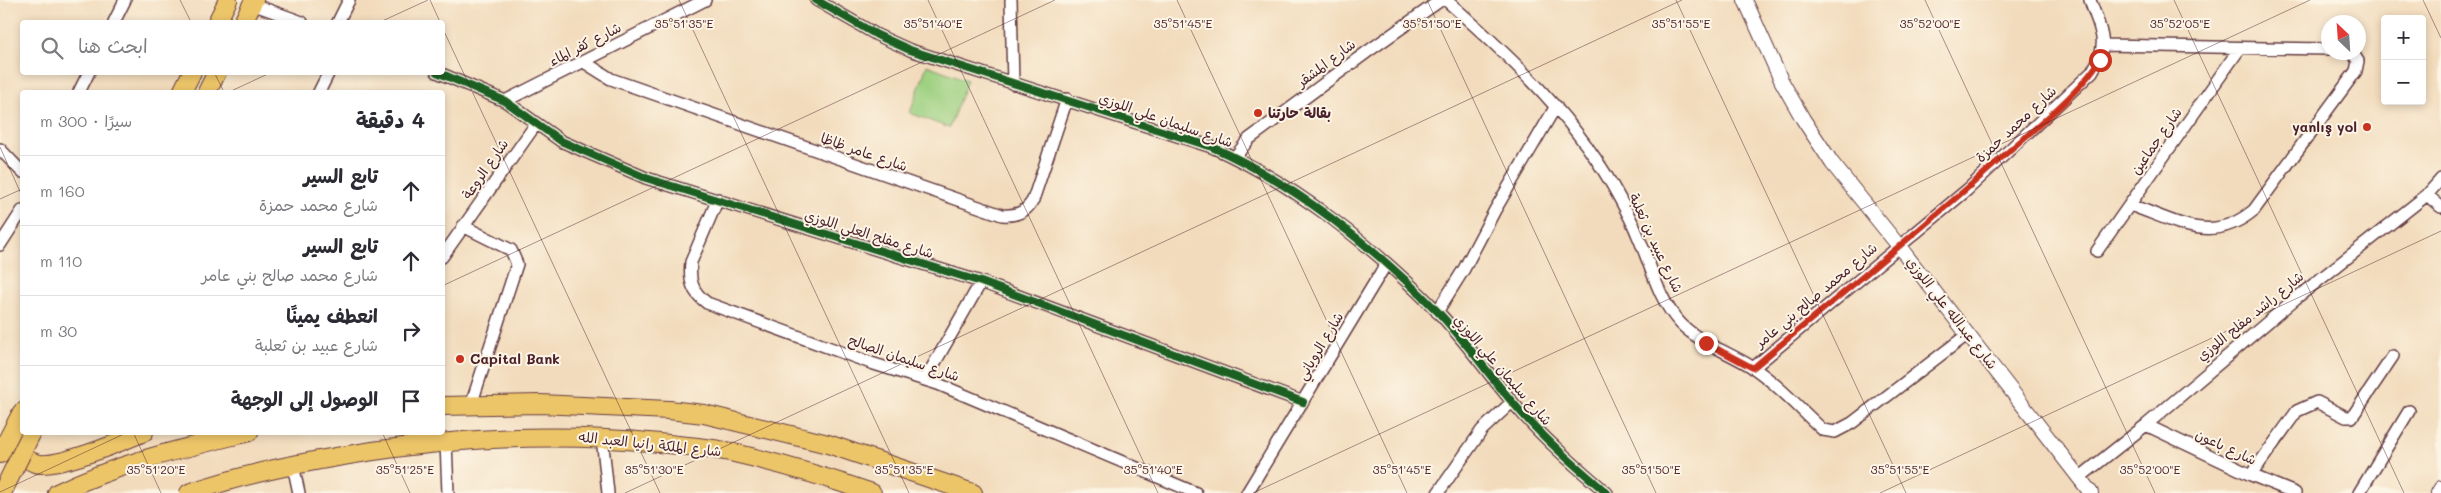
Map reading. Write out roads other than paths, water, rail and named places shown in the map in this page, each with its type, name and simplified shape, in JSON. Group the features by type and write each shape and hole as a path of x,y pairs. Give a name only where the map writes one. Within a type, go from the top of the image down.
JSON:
{"main road":[{"path":"218,20 228,0"},
{"path":"244,20 253,2"},
{"path":"183,90 190,75"},
{"path":"208,90 216,75"},
{"path":"445,406 548,404 669,410 704,414 828,444 973,493"},
{"path":"20,423 2,450 35,463 48,464 135,435"},
{"path":"2,493 31,435"},
{"path":"57,493 109,471 191,445 234,435"},
{"name":"شارع الملكة رانيا العبد الله","path":"190,493 239,476 293,465 446,442 518,437 602,437 729,452 806,472 872,493"}],"street":[{"path":"115,20 126,0"},
{"path":"339,20 349,0"},
{"name":"شارع كفر الماء","path":"505,102 705,0"},
{"name":"شارع سليمان علي اللوزي","path":"816,0 877,36 910,50 1193,140 1235,157 1349,232 1386,264 1437,312 1512,402 1553,446 1607,493"},
{"path":"1011,0 1013,84"},
{"name":"شارع المشقر","path":"1235,157 1250,139 1441,0"},
{"name":"شارع عبيد بن ثعلبة","path":"1446,0 1496,44 1556,106 1590,152 1620,199 1638,235 1656,282 1681,324 1706,343 1753,368 1823,430 1835,432 1852,423 1968,334"},
{"name":"شارع عبدالله علي اللوزي","path":"1745,0 1781,80 1807,126 1832,163 2091,493"},
{"path":"2090,0 2102,30 2104,45 2321,49"},
{"path":"253,2 297,20"},
{"name":"شارع محمد حمزة","path":"1898,245 1967,190 2043,121 2092,72 2100,60 2104,45"},
{"name":"شارع جماعين","path":"2097,251 2240,48"},
{"path":"2130,205 2203,230 2223,228 2242,220 2254,210 2356,71 2357,60"},
{"name":"شارع عامر ظاظا","path":"584,62 611,79 627,85 1002,215 1017,214 1024,211 1033,200 1067,99"},
{"path":"80,90 88,75"},
{"path":"320,90 328,75"},
{"name":"شارع مفلح العلي اللوزي","path":"444,75 505,102 569,144 646,178 981,282 1303,402"},
{"path":"1437,312 1464,269 1495,210 1556,106"},
{"name":"شارع الروعة","path":"445,253 536,124"},
{"path":"0,149 20,170"},
{"name":"شارع راشد مفلح اللوزي","path":"2079,478 2146,425 2288,304 2427,195 2441,179"},
{"path":"2427,195 2441,207"},
{"name":"شارع سليمان الصالح","path":"718,199 691,262 691,286 697,295 707,303 762,325 925,380 1196,493"},
{"path":"0,245 20,215"},
{"path":"463,226 511,250 517,264 471,405"},
{"name":"شارع محمد صالح بني عامر","path":"1753,368 1898,245"},
{"name":"شارع الروياني","path":"1246,493 1386,264"},
{"path":"925,380 981,282"},
{"path":"2251,475 2301,408 2317,402 2346,417 2352,417 2393,356"},
{"path":"1438,493 1482,430 1512,402"},
{"path":"2359,493 2409,411"},
{"name":"شارع باعون","path":"2146,425 2251,475 2295,493"},
{"path":"602,437 608,493"},
{"path":"446,442 448,493"},
{"path":"293,465 299,493"},
{"path":"2438,493 2441,488"}],"place":[{"name":"بقالة حارتنا","path":"1258,113"},
{"name":"yanlış yol","path":"2367,127"},
{"name":"Capital Bank","path":"460,359"}]}
